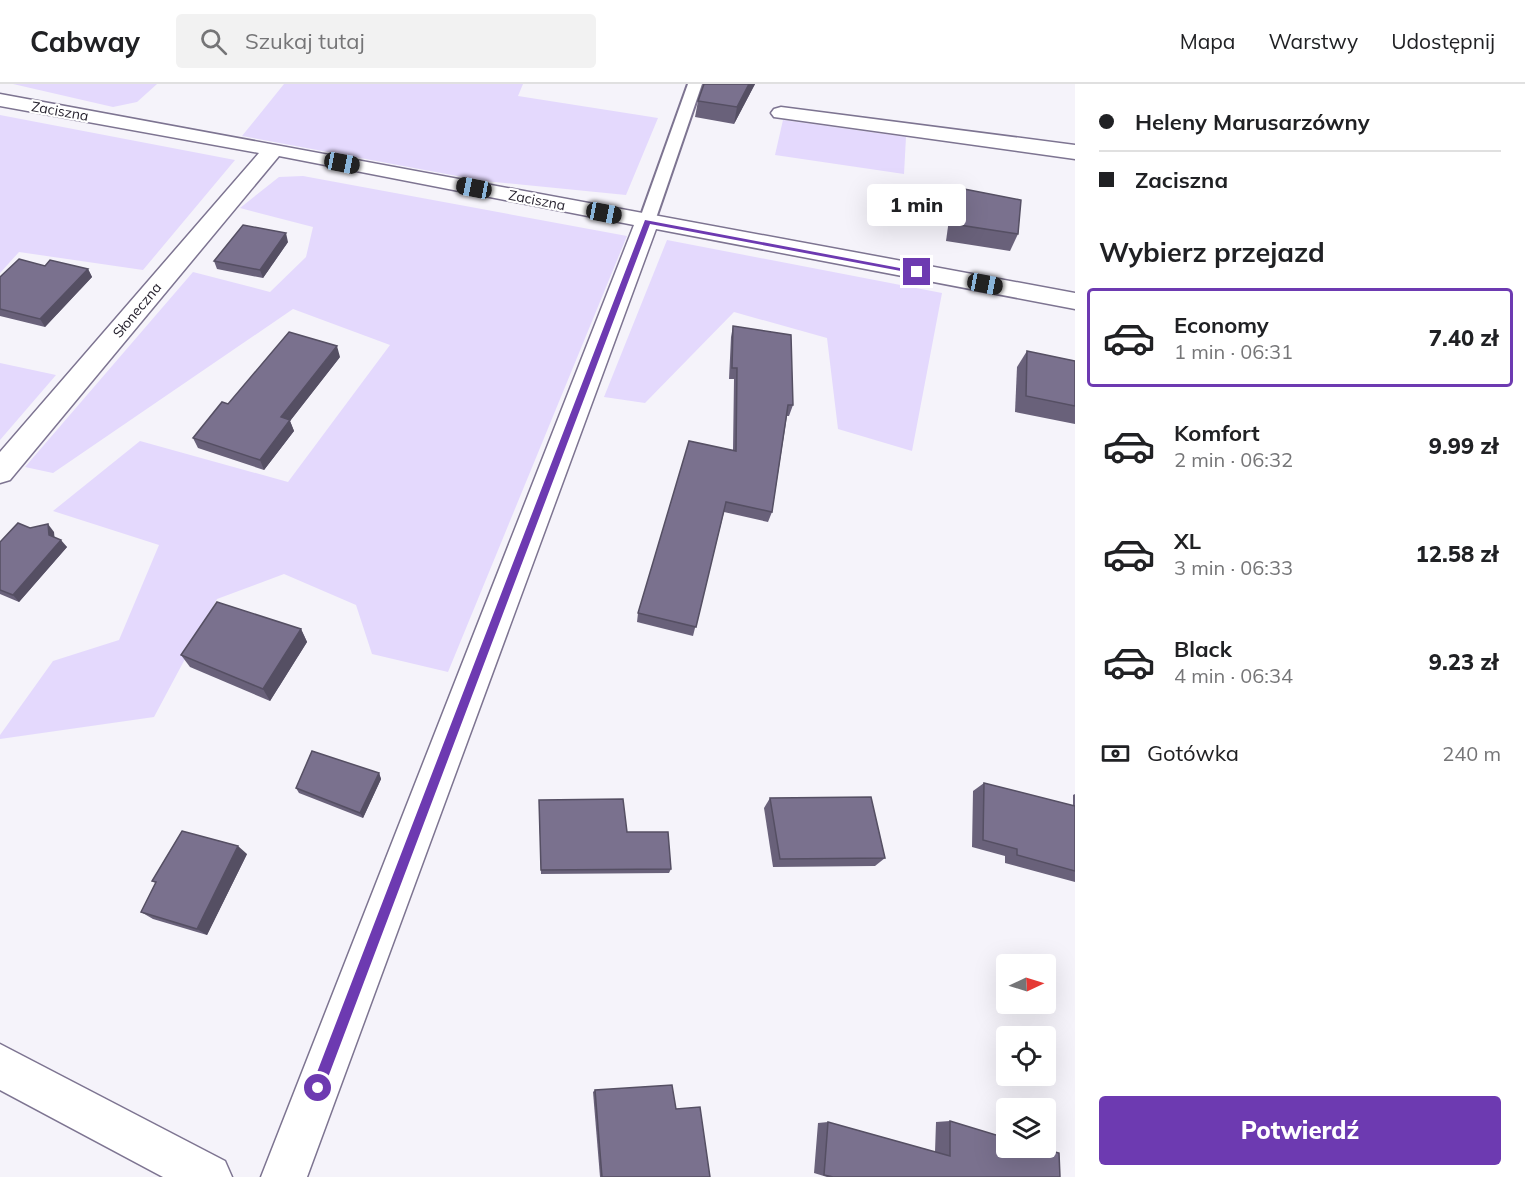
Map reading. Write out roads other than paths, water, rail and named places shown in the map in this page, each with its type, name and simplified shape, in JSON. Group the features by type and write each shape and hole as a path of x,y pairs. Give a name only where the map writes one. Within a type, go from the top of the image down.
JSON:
{"street":[{"name":"Zaciszna","path":"0,100 274,149 1075,301"},
{"path":"781,113 1075,152"},
{"name":"Słoneczna","path":"0,472 274,149"},
{"path":"284,1177 647,221"},
{"path":"0,1066 209,1177"}],"lane":[{"path":"647,221 695,84"}]}
